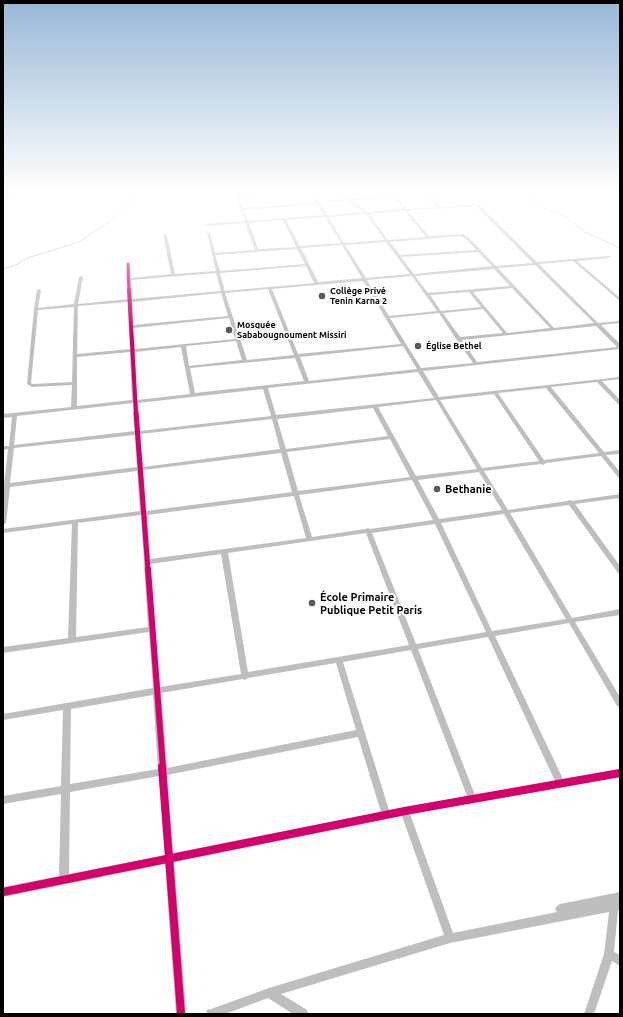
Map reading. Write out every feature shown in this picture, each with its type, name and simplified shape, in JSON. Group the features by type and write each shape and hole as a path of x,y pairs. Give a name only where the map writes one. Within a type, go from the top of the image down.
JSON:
{"street":[{"path":"166,240 173,275"},
{"path":"210,240 223,292 245,362"},
{"path":"253,240 257,251"},
{"path":"294,240 317,284"},
{"path":"342,240 620,704"},
{"path":"214,254 381,240"},
{"path":"386,240 440,312 476,364"},
{"path":"469,240 553,329"},
{"path":"513,240 620,348"},
{"path":"399,256 479,251"},
{"path":"36,310 609,257"},
{"path":"574,260 620,300"},
{"path":"128,264 135,401 181,1014"},
{"path":"128,279 307,265"},
{"path":"74,408 76,306 81,276"},
{"path":"426,294 513,287"},
{"path":"270,288 307,382"},
{"path":"39,290 30,386 75,383"},
{"path":"470,290 506,334"},
{"path":"387,317 484,308"},
{"path":"131,327 231,317"},
{"path":"458,339 620,322"},
{"path":"76,356 237,340"},
{"path":"183,345 189,367 193,395"},
{"path":"189,367 404,345"},
{"path":"3,416 620,348"},
{"path":"3,448 620,378"},
{"path":"598,380 620,403"},
{"path":"547,386 620,476"},
{"path":"265,387 309,539"},
{"path":"495,392 543,463"},
{"path":"376,406 436,521 561,784"},
{"path":"3,523 5,485 15,414"},
{"path":"5,485 391,437"},
{"path":"3,531 76,523 620,452"},
{"path":"147,562 620,496"},
{"path":"570,502 620,571"},
{"path":"72,640 76,523"},
{"path":"368,530 472,799"},
{"path":"224,552 244,677"},
{"path":"3,717 620,612"},
{"path":"3,650 152,629"},
{"path":"339,661 386,815"},
{"path":"64,880 67,707"},
{"path":"3,800 163,772 360,733"},
{"path":"3,892 405,811 620,773"},
{"path":"405,811 450,938"},
{"path":"560,909 620,897"},
{"path":"211,1014 269,993 450,938 617,906 609,954 588,1014"},
{"path":"609,954 620,961"},
{"path":"269,993 303,1014"}],"waterway":[{"path":"3,269 18,264 27,258 81,240"},
{"path":"604,240 620,248"}],"cycle path":[{"path":"128,264 135,401 181,1014"},
{"path":"3,892 405,811 620,773"}],"place":[{"name":"Collège Privé Tenin Karna 2","path":"322,296"},
{"name":"Mosquée Sababougnoument Missiri","path":"229,330"},
{"name":"Église Bethel","path":"418,346"},
{"name":"Bethanie","path":"437,489"},
{"name":"École Primaire Publique Petit Paris","path":"312,603"}]}
